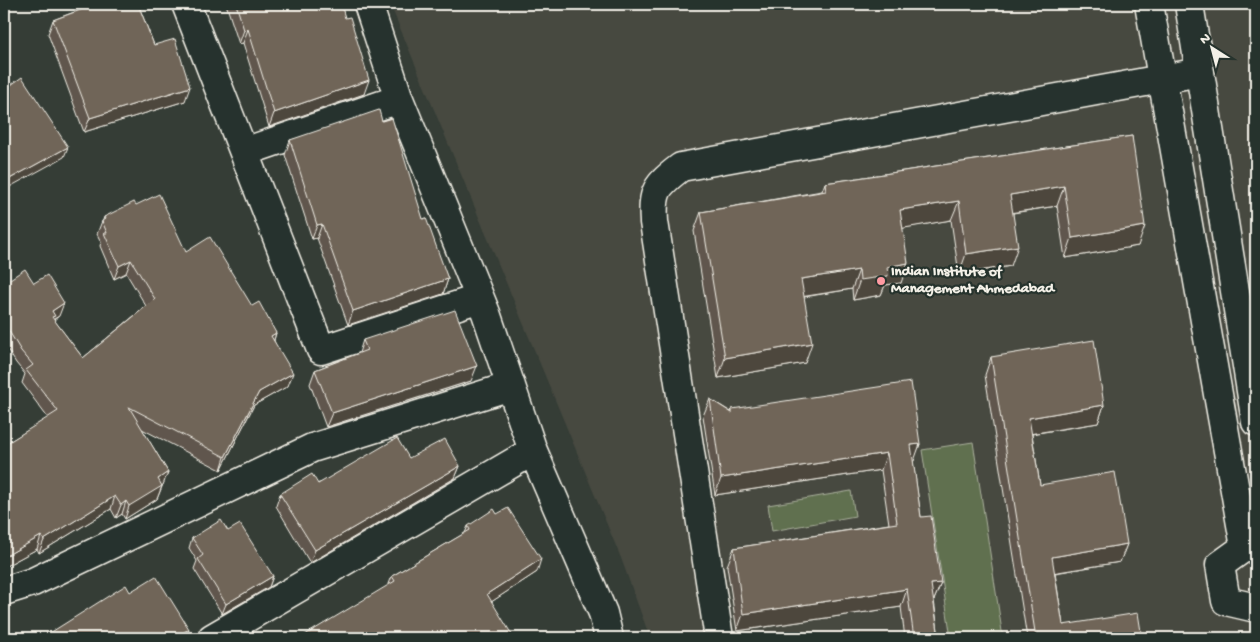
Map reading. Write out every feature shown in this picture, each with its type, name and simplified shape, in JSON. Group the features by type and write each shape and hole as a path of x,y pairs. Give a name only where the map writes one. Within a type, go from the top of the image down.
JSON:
{"street":[{"path":"186,4 321,350 480,298"},
{"path":"368,4 399,99 480,298 533,451 603,612 610,638"},
{"path":"1150,4 1251,546 1220,565 1226,601 1256,608"},
{"path":"1189,4 1256,422"},
{"path":"719,638 654,222 653,206 656,190 681,167 1200,72"},
{"path":"244,152 399,99"},
{"path":"4,591 33,582 312,448 511,386"},
{"path":"212,638 533,451"}],"shaded area":[{"name":"Indian Institute of Management Ahmedabad","path":"390,4 1256,4 1256,638 650,638 621,558"}],"green space":[{"path":"973,442 1003,638 951,638 922,450"},
{"path":"851,491 855,516 772,531 768,505"}],"building":[{"path":"94,4 138,4 154,45 175,39 190,87 90,118 53,20"},
{"path":"236,4 341,4 345,18 350,17 369,80 274,113 248,29 244,30"},
{"path":"22,77 68,147 4,182 4,90"},
{"path":"379,110 382,121 392,118 423,219 426,218 448,279 353,311 322,224 317,225 290,140"},
{"path":"1132,136 1145,226 1072,238 1064,186 1010,195 1018,246 966,254 959,201 900,210 908,263 887,267 888,276 860,280 859,270 801,279 812,343 725,358 701,212 826,191 825,183"},
{"path":"159,194 186,252 210,237 252,306 259,302 276,333 271,336 293,373 259,392 225,457 129,407 168,472 158,479 162,486 129,506 126,501 121,505 115,496 44,540 41,536 4,557 4,445 58,411 26,370 33,365 21,351 4,323 4,283 25,269 34,283 47,275 64,303 52,311 55,316 52,317 83,358 155,299 131,260 119,266 104,233 107,233 102,221 105,219 104,217 134,202 136,205"},
{"path":"455,310 477,366 332,413 315,370 367,350 363,340"},
{"path":"1094,340 1104,405 1029,418 1040,485 1115,472 1127,544 1052,557 1063,625 1138,613 1142,638 1036,638 991,357"},
{"path":"911,382 920,444 911,445 921,517 931,516 941,583 931,584 939,638 914,638 907,589 743,614 734,548 897,523 887,453 721,478 710,399 732,413 732,409"},
{"path":"397,438 409,458 445,439 460,466 315,550 280,494 312,474 318,484"},
{"path":"508,508 541,559 487,594 514,638 300,638 395,581 392,576 470,530 468,526 494,509 497,514"},
{"path":"221,520 228,531 240,524 273,576 226,604 198,559 203,555 192,538"},
{"path":"156,576 189,629 184,632 188,638 42,638 126,585 130,592"},
{"path":"40,634 42,638 33,638"}],"place":[{"name":"Indian Institute of Management Ahmedabad","path":"881,281"}]}
